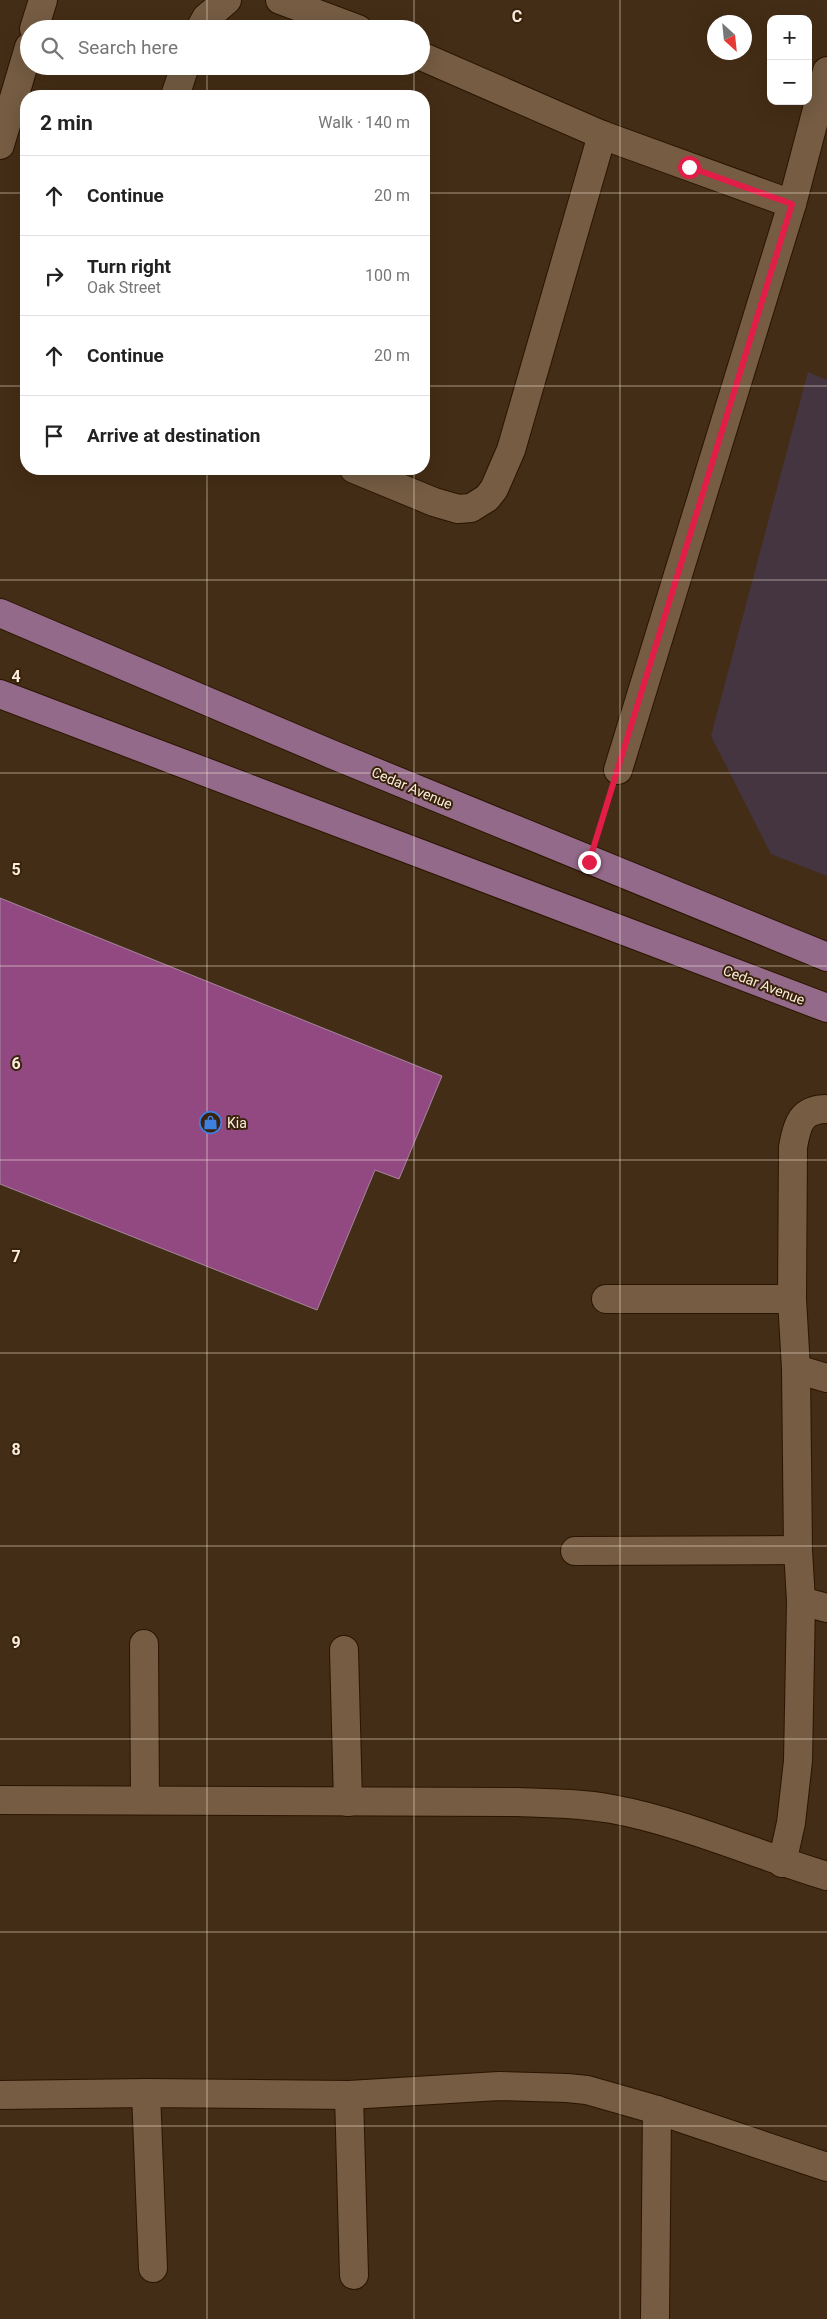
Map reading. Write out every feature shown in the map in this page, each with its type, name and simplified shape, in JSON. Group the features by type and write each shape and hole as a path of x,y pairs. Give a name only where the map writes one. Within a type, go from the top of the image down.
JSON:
{"main road":[{"name":"Cedar Avenue","path":"0,613 589,862 827,957"},
{"name":"Cedar Avenue","path":"0,694 827,1008"}],"street":[{"path":"37,20 43,0"},
{"path":"205,20 227,0"},
{"path":"280,0 334,20"},
{"path":"430,60 602,135 792,204"},
{"path":"618,770 822,106 827,71"},
{"path":"0,145 21,75"},
{"path":"177,90 182,75"},
{"path":"369,475 434,502 458,509 471,508 494,489 511,450 602,135"},
{"path":"782,1863 795,1794 798,1761 801,1601 798,1550 796,1369 792,1300 793,1147 799,1123 806,1114 815,1109 827,1109"},
{"path":"606,1299 792,1300"},
{"path":"796,1369 827,1378"},
{"path":"576,1551 798,1550"},
{"path":"801,1601 827,1608"},
{"path":"144,1644 145,1800"},
{"path":"344,1650 348,1802"},
{"path":"0,1800 517,1802 597,1807 630,1813 677,1826 782,1863 827,1876"},
{"path":"0,2095 146,2093 349,2095 499,2086 567,2088 587,2090 657,2110 827,2168"},
{"path":"146,2093 153,2268"},
{"path":"349,2095 354,2275"},
{"path":"655,2319 657,2110"}],"path":[{"path":"589,862 618,770"}],"shaded area":[{"path":"808,372 827,380 827,876 771,854 711,736"}],"building":[{"name":"Kia","path":"0,898 442,1076 399,1179 375,1170 317,1310 0,1184"}],"place":[{"name":"Kia","path":"211,1123"}],"route":[{"path":"589,862 703,499 792,204 689,167"}]}
